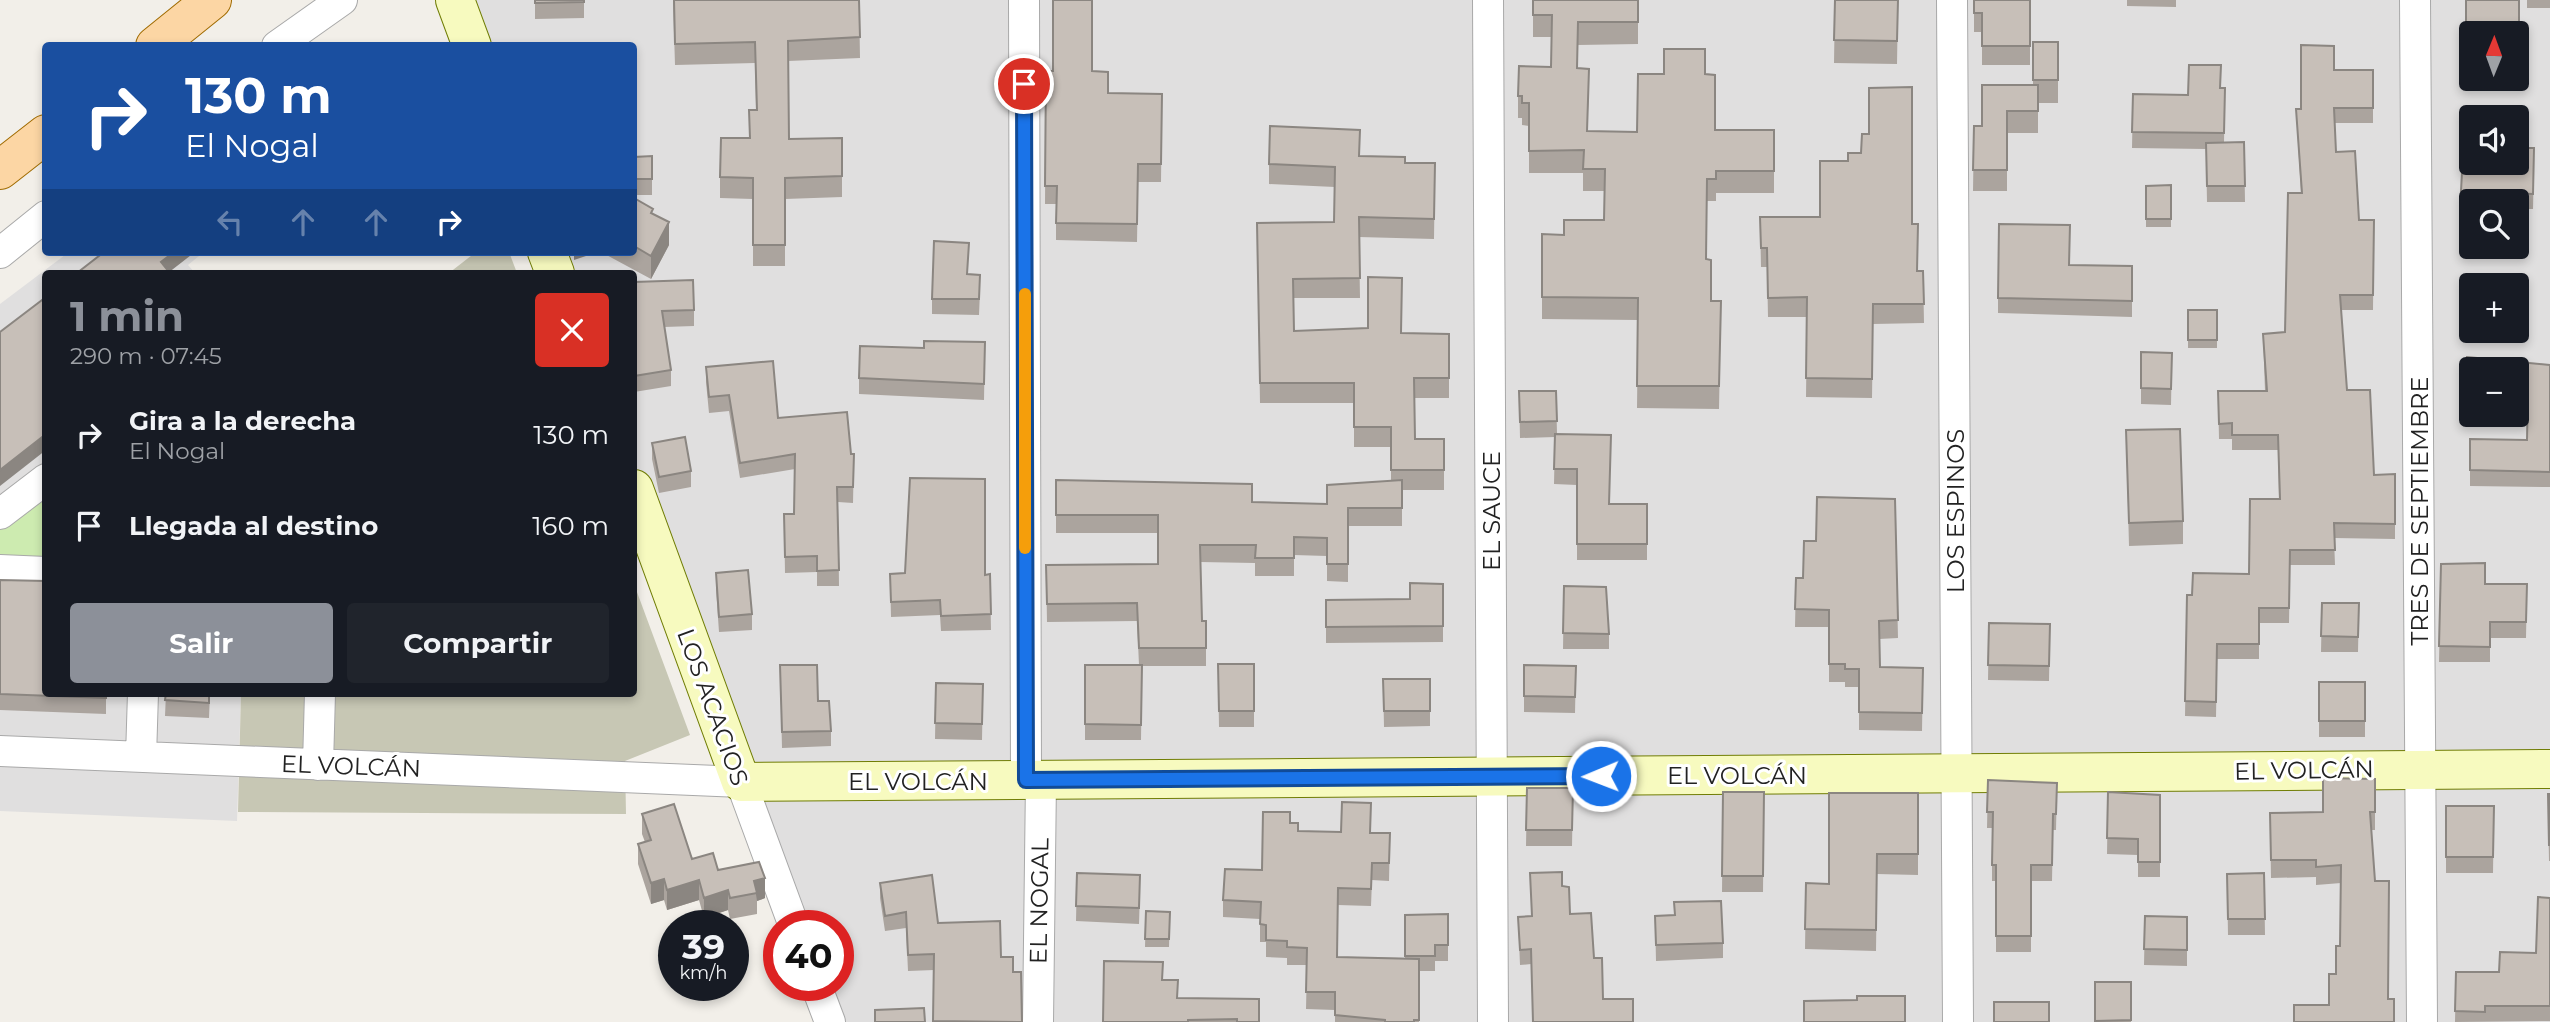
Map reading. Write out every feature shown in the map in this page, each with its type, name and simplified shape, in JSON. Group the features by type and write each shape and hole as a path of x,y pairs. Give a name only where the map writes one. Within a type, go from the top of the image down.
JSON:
{"main road":[{"path":"160,42 212,0"},
{"path":"0,170 42,137"}],"street":[{"path":"283,42 342,0"},
{"path":"455,0 470,42"},
{"name":"EL NOGAL","path":"1024,0 1038,1022"},
{"name":"EL SAUCE","path":"1488,0 1493,1022"},
{"name":"LOS ESPINOS","path":"1952,0 1958,1022"},
{"name":"TRES DE SEPTIEMBRE","path":"2415,0 2423,1022"},
{"path":"0,253 42,219"},
{"path":"0,514 42,482"},
{"name":"LOS ACACIOS","path":"637,497 788,910"},
{"path":"0,570 42,572"},
{"path":"141,757 143,697"},
{"path":"318,765 320,697"},
{"name":"EL VOLCÁN","path":"0,751 741,782 2550,769"},
{"path":"822,1001 830,1022"}],"shaded area":[{"path":"473,0 2550,0 2550,1022 827,1022 820,1001 854,1001 854,910 787,910 637,473 637,270 566,270 561,256 637,256 637,42 488,42"},
{"path":"64,256 199,256 188,265 192,270 45,270"},
{"path":"471,256 511,256 516,270 453,270"},
{"path":"42,272 42,697 241,697 237,821 0,811 0,304"},
{"path":"637,592 690,735 625,761 626,814 238,812 241,697 637,697"}],"green space":[{"path":"42,492 42,560 0,559 0,526"}],"building":[{"path":"535,0 584,0 584,2 535,3"},
{"path":"674,0 859,0 860,37 788,41 789,139 842,138 842,176 785,178 785,245 753,245 753,178 720,177 721,138 750,138 749,110 757,110 755,42 675,44"},
{"path":"1053,0 1092,0 1092,71 1108,72 1108,93 1162,94 1161,164 1138,164 1137,224 1056,223 1057,186 1045,186 1046,71 1053,71"},
{"path":"1533,0 1638,0 1638,22 1578,22 1577,68 1589,69 1587,131 1637,132 1638,74 1664,74 1664,49 1705,49 1705,74 1715,75 1715,130 1774,130 1774,171 1716,171 1716,179 1707,179 1706,259 1711,260 1711,301 1721,301 1719,386 1637,386 1638,298 1542,297 1542,234 1564,235 1564,220 1604,220 1605,169 1583,169 1584,150 1529,151 1529,103 1522,103 1522,96 1518,96 1519,66 1551,67 1552,15 1533,15"},
{"path":"1835,0 1898,0 1897,41 1834,40"},
{"path":"1974,0 2030,0 2030,46 1982,46 1982,13 1974,13"},
{"path":"2466,0 2519,0 2519,21 2466,21"},
{"path":"2033,42 2058,42 2058,80 2033,80"},
{"path":"2301,45 2334,46 2334,70 2373,70 2373,108 2334,108 2336,152 2355,151 2359,220 2374,220 2373,295 2340,295 2347,390 2370,390 2374,475 2395,474 2395,524 2334,523 2335,550 2290,550 2289,608 2259,608 2259,644 2217,644 2216,702 2185,701 2187,595 2192,595 2193,573 2249,574 2250,499 2280,499 2278,435 2232,435 2232,423 2219,424 2218,391 2267,391 2263,334 2285,332 2288,193 2302,193 2296,109 2301,109"},
{"path":"2189,65 2221,65 2220,88 2225,88 2224,133 2132,132 2133,94 2188,95"},
{"path":"1982,85 2038,85 2038,111 2007,111 2007,170 1973,170 1974,126 1982,126"},
{"path":"1912,87 1912,224 1918,224 1917,271 1923,271 1924,304 1873,304 1872,379 1806,378 1807,297 1768,298 1767,248 1761,248 1760,217 1820,217 1820,161 1848,161 1848,153 1861,153 1862,134 1869,134 1869,88"},
{"path":"1270,126 1360,130 1359,156 1405,157 1405,163 1435,163 1434,219 1359,217 1360,278 1293,279 1294,331 1368,328 1368,277 1402,278 1401,333 1449,334 1449,378 1414,378 1415,439 1444,439 1444,470 1391,470 1391,427 1354,427 1354,383 1260,383 1257,223 1334,222 1335,167 1269,164"},
{"path":"2244,142 2245,186 2207,186 2206,143"},
{"path":"2529,148 2534,148 2533,194 2529,194 2529,189 2461,189 2462,175 2529,175"},
{"path":"652,156 652,179 637,179 637,157"},
{"path":"2171,185 2171,219 2146,219 2146,186"},
{"path":"637,200 653,209 651,213 669,222 651,256 637,248"},
{"path":"1999,224 2070,225 2069,265 2132,266 2132,301 1998,298"},
{"path":"934,241 969,243 967,274 980,275 979,299 932,299"},
{"path":"99,256 169,256 161,262 168,270 81,270"},
{"path":"693,280 694,310 662,311 671,370 637,376 637,282"},
{"path":"42,300 42,437 0,470 0,332"},
{"path":"2188,310 2217,310 2217,340 2188,340"},
{"path":"924,341 985,342 984,384 859,378 860,346 924,348"},
{"path":"2141,352 2172,353 2171,389 2141,388"},
{"path":"773,361 778,418 847,412 851,454 854,454 853,487 837,487 839,570 817,571 817,556 785,557 784,514 794,514 795,454 740,463 729,395 709,397 706,367"},
{"path":"2529,363 2550,365 2550,472 2470,470 2470,439 2527,440"},
{"path":"1519,391 1556,391 1557,421 1520,422"},
{"path":"2180,429 2183,521 2129,523 2126,430"},
{"path":"1555,434 1611,435 1609,504 1647,504 1647,544 1577,544 1577,469 1554,469"},
{"path":"685,437 691,471 659,477 652,443"},
{"path":"910,478 985,479 985,575 990,574 991,614 941,616 940,600 891,602 890,574 905,573"},
{"path":"1056,480 1252,484 1252,502 1327,504 1327,485 1402,480 1402,508 1348,508 1348,564 1327,564 1327,538 1294,537 1294,558 1255,558 1256,545 1200,545 1202,621 1206,621 1206,648 1139,648 1137,603 1047,604 1046,565 1158,564 1158,515 1056,515"},
{"path":"1817,497 1895,499 1898,620 1879,621 1880,667 1923,668 1922,713 1859,712 1859,669 1845,669 1845,664 1829,664 1829,610 1795,609 1796,578 1803,578 1804,541 1816,541"},
{"path":"2485,563 2485,584 2527,584 2526,622 2490,622 2490,647 2439,646 2441,564"},
{"path":"748,570 752,614 719,617 716,573"},
{"path":"0,580 42,581 42,696 0,694"},
{"path":"1410,583 1443,584 1443,626 1326,627 1326,600 1410,599"},
{"path":"1564,586 1606,587 1609,634 1563,633"},
{"path":"2322,603 2359,603 2358,637 2321,636"},
{"path":"1989,623 2050,624 2049,666 1988,665"},
{"path":"1218,664 1254,664 1254,711 1219,711"},
{"path":"780,665 817,665 818,701 829,701 831,731 782,732"},
{"path":"1085,665 1142,665 1141,725 1085,724"},
{"path":"1524,665 1576,666 1575,697 1524,696"},
{"path":"1383,679 1430,679 1430,711 1384,711"},
{"path":"2319,682 2365,682 2365,721 2319,721"},
{"path":"936,683 983,684 982,724 935,723"},
{"path":"165,697 209,697 209,703 165,700"},
{"path":"2323,778 2375,779 2375,812 2370,812 2375,881 2389,881 2388,999 2394,999 2394,1022 2294,1022 2294,1005 2329,1005 2329,974 2336,974 2336,946 2340,946 2341,865 2316,867 2316,860 2271,860 2270,813 2323,812"},
{"path":"1988,780 2057,783 2056,814 2053,814 2052,865 2031,865 2031,936 1996,936 1996,865 1992,865 1993,812 1987,812"},
{"path":"1527,788 1573,788 1572,830 1526,830"},
{"path":"1723,792 1764,792 1763,876 1722,876"},
{"path":"2108,792 2160,795 2160,862 2138,862 2138,839 2107,838"},
{"path":"1829,793 1918,793 1918,854 1877,854 1876,930 1805,929 1806,883 1829,884"},
{"path":"2550,794 2550,845 2549,845"},
{"path":"1342,802 1371,803 1370,833 1390,833 1389,863 1372,863 1371,889 1338,888 1337,957 1419,959 1419,1020 1414,1022 1385,1022 1335,1015 1335,992 1306,992 1307,948 1287,947 1287,941 1266,940 1266,925 1260,924 1261,902 1223,900 1225,869 1262,870 1263,812 1290,812 1290,823 1298,823 1298,831 1341,832"},
{"path":"674,804 692,859 713,853 718,870 759,862 765,878 754,881 757,893 730,898 728,890 704,898 699,880 667,890 664,879 651,883 638,844 651,840 642,814"},
{"path":"2446,806 2494,806 2493,857 2446,857"},
{"path":"1562,872 1562,886 1569,887 1570,914 1591,913 1594,958 1602,958 1603,999 1633,999 1633,1022 1533,1022 1531,949 1520,950 1518,917 1532,916 1530,873"},
{"path":"1077,873 1140,875 1139,908 1076,906"},
{"path":"2264,873 2265,919 2228,919 2227,874"},
{"path":"932,875 938,923 1000,921 1001,957 1013,957 1013,972 1021,972 1022,1022 933,1021 934,954 908,955 906,912 885,916 880,883"},
{"path":"2538,897 2550,898 2550,1006 2485,1006 2485,1012 2455,1011 2456,972 2499,972 2500,952 2536,953"},
{"path":"1721,901 1723,943 1656,945 1655,916 1675,915 1674,902"},
{"path":"1146,911 1170,912 1169,939 1145,939"},
{"path":"1448,914 1448,945 1435,945 1435,956 1405,956 1405,915"},
{"path":"2145,916 2187,917 2187,950 2144,949"},
{"path":"1104,961 1163,962 1162,980 1178,980 1177,998 1259,999 1259,1022 1237,1022 1237,1019 1103,1022"},
{"path":"2095,982 2131,982 2131,1020 2095,1021"},
{"path":"1857,996 1905,996 1905,1022 1804,1022 1804,1001 1857,1000"},
{"path":"1994,1002 2049,1002 2049,1022 1994,1022"},
{"path":"924,1008 925,1022 875,1022 875,1010"}],"slow traffic":[{"path":"1025,294 1025,548"}],"route":[{"path":"1024,84 1026,780 1601,776"}]}
